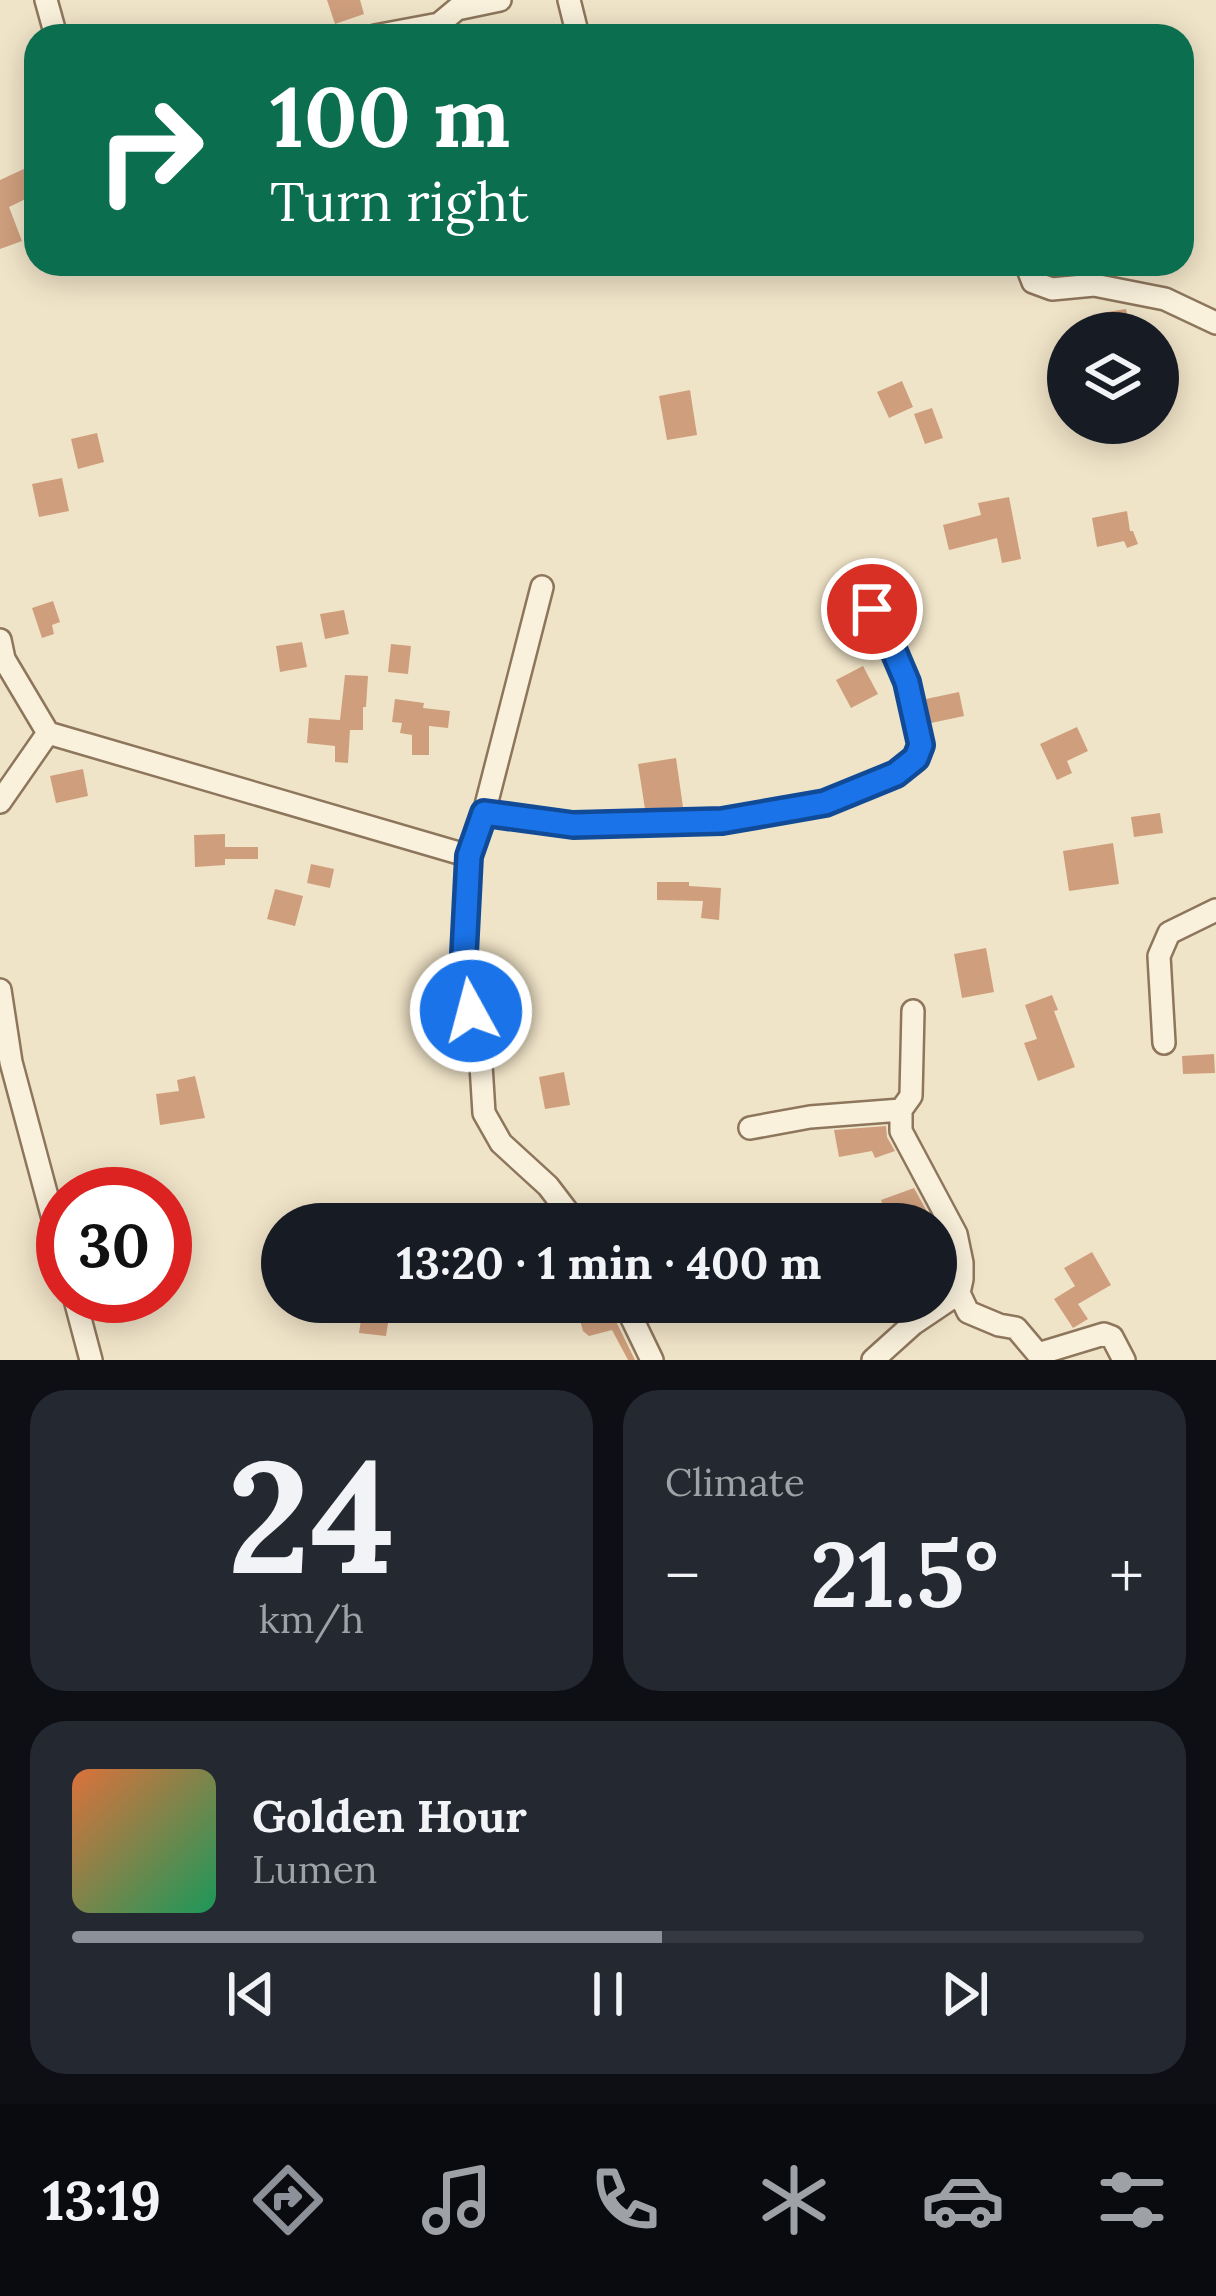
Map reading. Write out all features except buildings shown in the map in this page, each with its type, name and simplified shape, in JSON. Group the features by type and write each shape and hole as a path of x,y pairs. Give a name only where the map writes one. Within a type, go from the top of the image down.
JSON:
{"street":[{"path":"439,24 457,10 500,0"},
{"path":"1031,276 1033,282 1052,289 1094,285 1166,298 1216,323"},
{"path":"542,586 469,856 463,973 479,1049 484,1113 500,1143 561,1203"},
{"path":"484,813 573,825 722,821 825,803 896,774 916,758 921,745 907,682 872,609"},
{"path":"0,640 4,659 48,733 469,856"},
{"path":"0,802 48,733"},
{"path":"1164,1043 1159,956 1169,933 1216,910"},
{"path":"0,990 11,1062 39,1167"},
{"path":"913,1011 911,1096 901,1110 902,1131 956,1234 962,1262 959,1293 968,1312 1016,1328 1038,1354 1104,1334 1112,1337 1124,1360"},
{"path":"750,1128 901,1110"},
{"path":"873,1360 913,1324 959,1293"},
{"path":"81,1323 91,1360"},
{"path":"634,1323 652,1360"}],"route":[{"path":"471,1011 463,973 469,856 484,813 573,825 722,821 825,803 896,774 916,758 921,745 907,682 872,609"}]}
